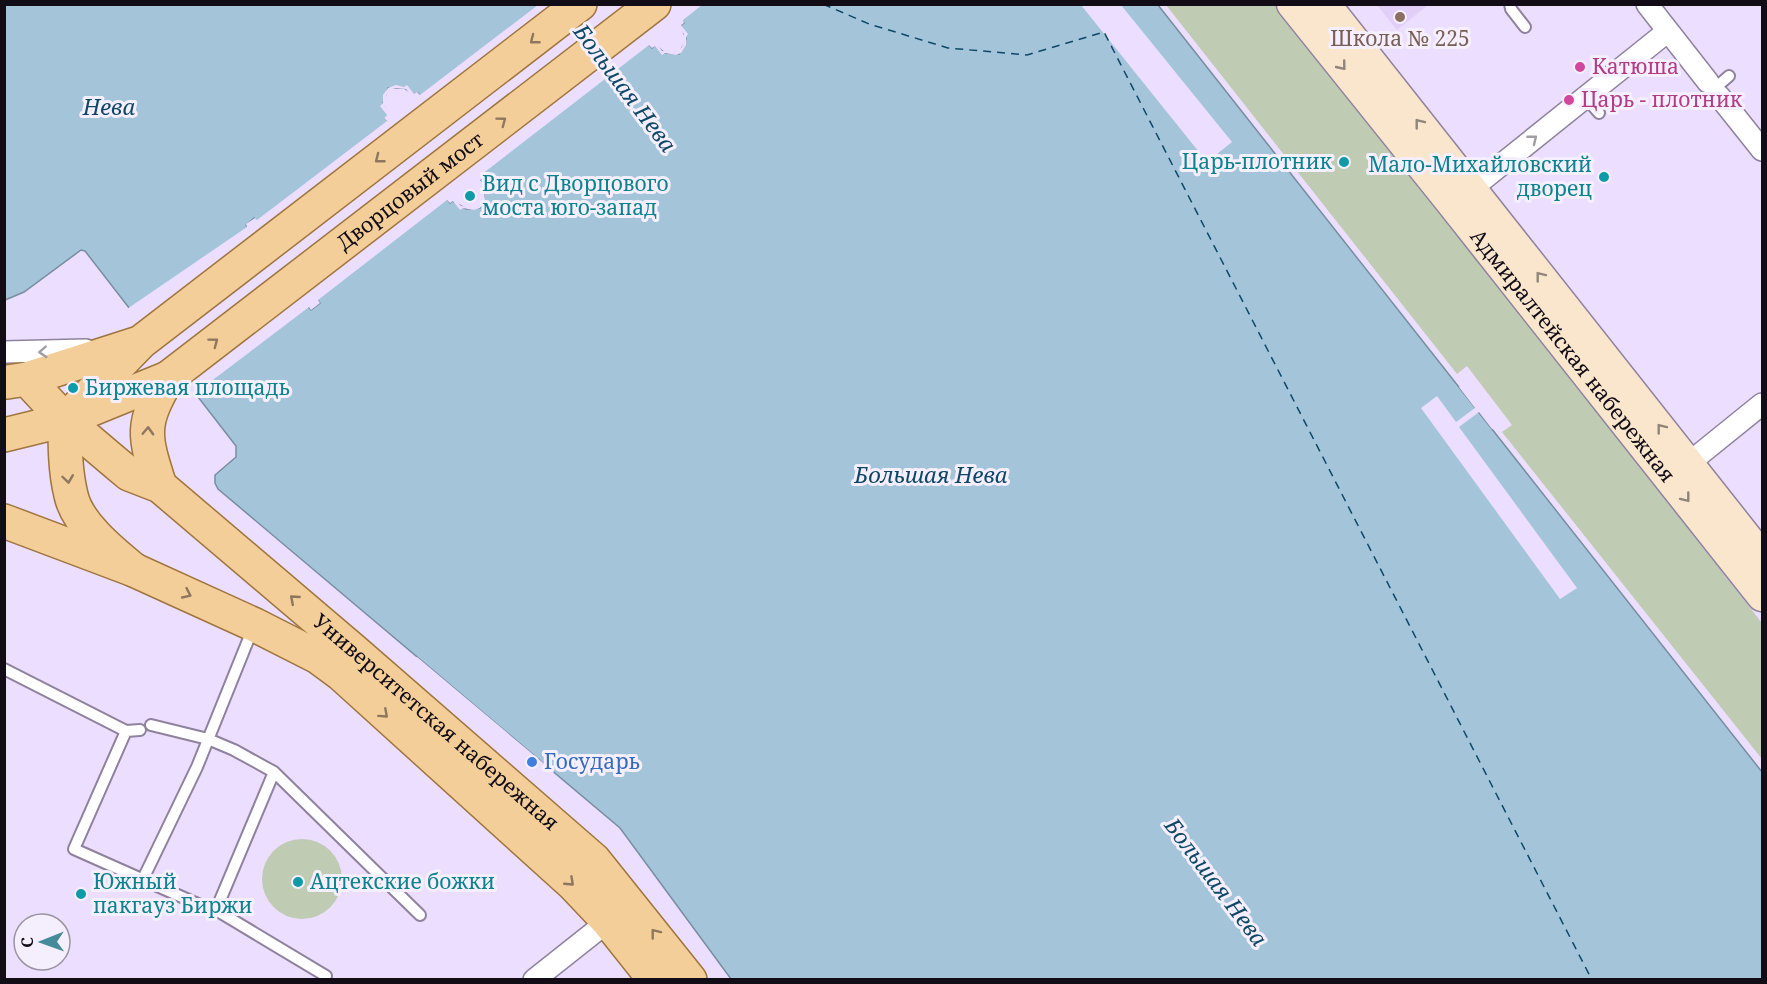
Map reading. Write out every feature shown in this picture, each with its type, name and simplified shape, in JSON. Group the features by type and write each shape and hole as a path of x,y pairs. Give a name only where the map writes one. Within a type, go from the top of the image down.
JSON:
{"main road":[{"name":"Дворцовый мост","path":"132,345 580,4"},
{"name":"Дворцовый мост","path":"168,378 654,4"},
{"name":"Адмиралтейская набережная","path":"1292,4 1762,596"},
{"name":"Адмиралтейская набережная","path":"1325,4 1762,557"},
{"path":"12,374 132,345"},
{"path":"65,420 132,345"},
{"path":"12,374 65,420"},
{"path":"4,435 65,420 168,378"},
{"path":"160,486 149,451 146,427 153,402 168,378"},
{"name":"Университетская набережная","path":"65,420 129,474 160,486 320,621 594,860 655,980"},
{"name":"Университетская набережная","path":"65,420 65,455 71,498 102,543 134,570"},
{"name":"Университетская набережная","path":"4,521 134,570 255,625 318,657 341,675 573,884 619,912 690,980"}],"street":[{"path":"1647,4 1762,150"},
{"path":"1471,189 1592,105 1668,31"},
{"path":"4,352 35,353 132,345"},
{"path":"1689,463 1762,404"},
{"path":"534,980 619,912"}],"lane":[{"path":"1510,4 1511,9 1525,27"},
{"path":"1713,89 1729,76"},
{"path":"143,879 208,739 255,625"},
{"path":"4,669 126,731 140,730"},
{"path":"151,725 208,739 274,772 420,915"},
{"path":"126,731 74,849 216,910 326,976"},
{"path":"216,910 274,772"}],"shaded area":[{"name":"Школа № 225","path":"1377,5 1428,5 1397,30"}],"green space":[{"path":"1166,5 1277,5 1762,623 1762,759 1502,432 1512,425 1467,366 1457,374"},
{"path":"302,839 317,842 330,851 339,864 342,879 339,894 330,907 317,916 302,919 287,916 274,907 265,894 262,879 265,864 274,851 287,842"}],"water":[{"name":"Большая Нева","path":"5,5 618,5 652,48 655,45 665,53 679,54 686,39 681,25 684,23 671,5 1158,5 1762,772 1762,979 731,979 620,828 218,489 215,475 236,457 236,446 85,251 81,250 24,292 5,300","holes":["388,88 404,88 414,95 418,93 483,177 480,180 484,198 480,208 466,209 453,201 450,203 385,118 388,115 383,103","254,218 320,303 311,310 246,225"]}],"pier":[{"path":"622,4 652,44 656,43 662,51 673,52 682,47 684,34 678,26 680,22 668,4 702,5 683,20 684,23 681,25 688,34 686,45 681,53 662,55 655,46 652,48 649,45 481,175 483,178 480,180 487,189 484,192 485,200 480,208 460,210 453,201 450,203 447,200 318,300 320,303 311,310 309,307 193,395 127,309 247,227 246,224 255,218 257,220 387,121 384,118 387,115 380,106 388,88 407,85 414,94 417,92 420,95 538,5","holes":["406,89 412,97 417,96 479,177 477,181 483,189 482,200 478,205 461,206 454,198 451,199 389,118 390,114 385,106 386,96 389,90","254,222 316,303 312,306 250,225"]},
{"path":"1081,5 1121,5 1232,142 1207,162"},
{"path":"1462,385 1495,427 1492,429 1479,412 1459,427 1577,588 1560,599 1421,408 1437,396 1456,422 1475,408 1459,387"},
{"path":"417,657 554,772 552,774 415,659"}],"ferry route":[{"path":"823,4 869,24 948,48 1027,55 1104,32 1592,980"}],"place":[{"name":"Школа № 225","path":"1400,17"},
{"name":"Катюша","path":"1580,67"},
{"name":"Царь - плотник","path":"1569,100"},
{"name":"Царь-плотник","path":"1344,162"},
{"name":"Мало-Михайловский дворец","path":"1604,177"},
{"name":"Вид с Дворцового моста юго-запад","path":"470,196"},
{"name":"Биржевая площадь","path":"73,388"},
{"name":"Государь","path":"532,762"},
{"name":"Ацтекские божки","path":"298,882"},
{"name":"Южный пакгауз Биржи","path":"81,894"}],"water label":[{"name":"Нева","path":"109,107"}]}
